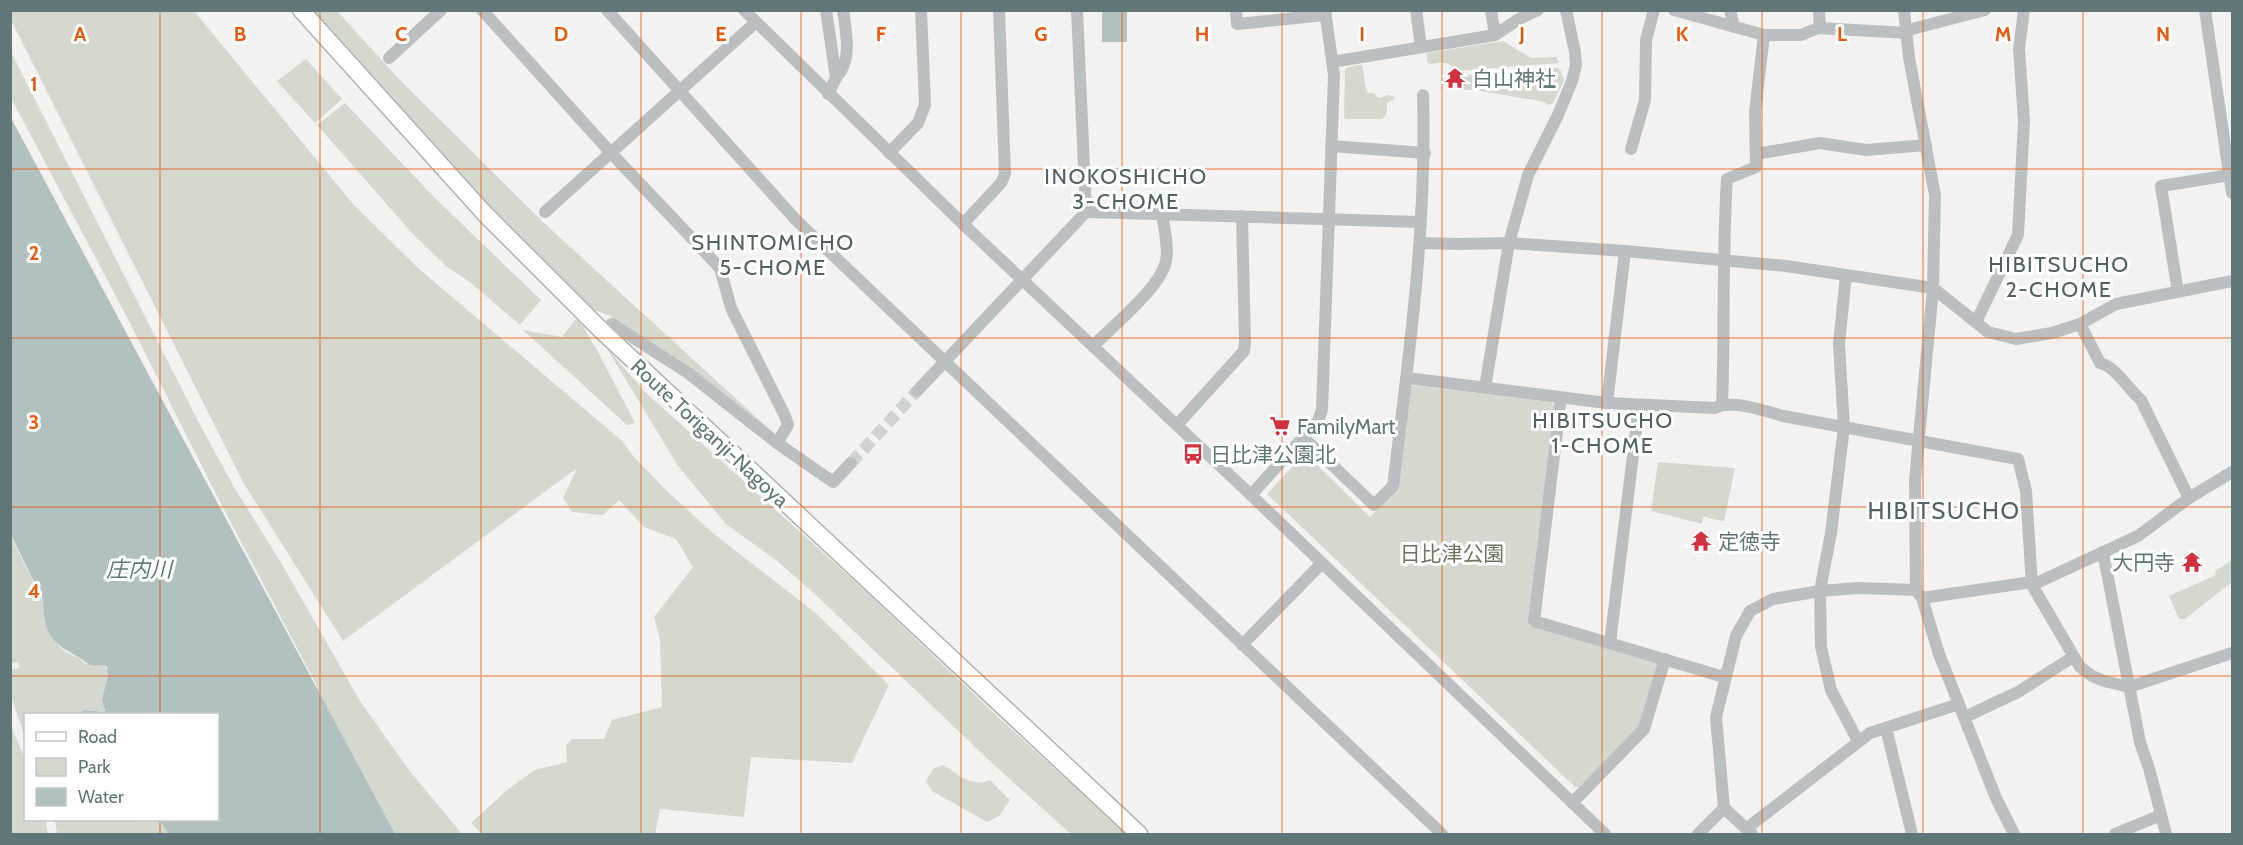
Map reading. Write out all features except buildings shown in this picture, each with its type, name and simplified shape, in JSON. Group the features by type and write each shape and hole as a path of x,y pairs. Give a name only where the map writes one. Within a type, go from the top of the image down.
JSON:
{"main road":[{"name":"Route Toriganji-Nagoya","path":"301,10 485,214 602,331 1139,834"}],"street":[{"path":"389,58 441,10"},
{"path":"482,10 611,153 720,268 731,308 788,425 777,443"},
{"path":"607,10 796,220 1442,834"},
{"path":"744,10 963,224 1251,495 1605,834"},
{"path":"826,10 836,78"},
{"path":"828,94 836,78 845,68 848,41 843,10"},
{"path":"889,153 918,123 925,105 921,10"},
{"path":"963,224 1001,183 1005,174 999,10"},
{"path":"916,391 1086,212 1077,10"},
{"path":"1236,10 1237,24 1325,13 1334,75 1322,410 1318,422 1251,495"},
{"path":"1416,10 1421,47"},
{"path":"1491,10 1495,35"},
{"path":"1332,62 1495,35 1538,10"},
{"path":"1485,388 1509,243 1528,175 1572,81 1576,65 1566,10"},
{"path":"1631,149 1645,100 1646,40 1654,10"},
{"path":"1674,10 1764,35 1801,35 1820,28 1908,32 1985,10"},
{"path":"1730,10 1734,27"},
{"path":"1819,10 1820,28"},
{"path":"1904,10 1909,58 1935,195 1933,288 1915,480 1919,594 1939,654 1996,798 2014,834"},
{"path":"1976,322 2018,235 2024,121 2019,49 2024,10"},
{"path":"2205,10 2232,193"},
{"path":"545,212 755,23"},
{"path":"1722,405 1727,179 1756,167 1755,112 1764,35"},
{"path":"1304,438 1374,505 1393,486 1421,243 1420,222 1425,153 1423,95"},
{"path":"1756,154 1820,143 1866,150 1926,145"},
{"path":"1331,146 1425,153"},
{"path":"2178,292 2161,186 2230,175"},
{"path":"1086,212 1420,222"},
{"path":"1093,346 1161,276 1167,259 1167,248 1161,214"},
{"path":"1177,425 1244,351 1242,216"},
{"path":"1421,243 1509,243 1625,251 1785,266 1933,288 1988,332 2016,339 2052,333 2080,324 2116,304 2232,281"},
{"path":"1607,403 1625,251"},
{"path":"1846,275 1839,344 1844,396 1844,427 1831,533 1820,591 1821,647 1831,690 1858,741"},
{"path":"602,331 612,324 688,373 777,443 833,482 851,463"},
{"path":"2080,324 2100,363 2108,365 2141,400 2190,498"},
{"path":"1407,378 1640,406 1753,407 1783,416 2018,459 2026,491 2032,583 2080,667 2092,676 2129,687 2232,653"},
{"path":"1561,398 1534,621 1724,677"},
{"path":"1610,643 1640,406"},
{"path":"1959,704 1870,733 1749,832 1724,808 1716,717 1724,677 1736,636 1750,611 1773,599 1820,591 1858,588 1919,594 2032,583 2138,536 2190,498 2232,472"},
{"path":"2103,552 2140,742 2166,834"},
{"path":"1242,645 1322,563"},
{"path":"1965,717 2018,692 2073,657"},
{"path":"1572,802 1644,729 1665,659"},
{"path":"1886,728 1912,834"},
{"path":"1698,834 1724,808"},
{"path":"2115,834 2161,815"}],"green space":[{"path":"11,10 194,11 353,204 418,268 621,440 666,490 714,534 817,614 889,685 852,763 751,757 744,817 660,809 655,834 482,834 471,823 507,790 535,770 567,762 566,745 572,739 604,739 612,720 662,707 660,639 654,617 693,567 676,539 644,527 619,500 603,515 572,512 563,498 577,468 343,641 243,482 11,20"},
{"path":"311,11 337,11 399,79 543,222 768,428 608,315 593,310 518,240"},
{"path":"1503,41 1531,58 1556,57 1559,63 1457,71 1446,63 1427,62 1427,53"},
{"path":"10,50 198,421 234,487 283,566 360,701 409,770 462,834 387,834 320,707 317,686 11,98"},
{"path":"306,59 342,99 315,123 277,81"},
{"path":"1362,65 1368,93 1374,93 1379,98 1388,95 1395,97 1387,103 1386,115 1382,119 1345,119 1344,117 1345,71 1346,68"},
{"path":"1557,68 1561,71 1564,81 1553,103 1549,105 1540,101 1475,90 1459,90 1455,83 1457,76 1499,72 1503,74 1506,81 1513,79 1516,71"},
{"path":"345,103 433,196 541,300 520,325 471,283 446,266 412,233 317,125"},
{"path":"576,319 596,348 635,423 627,425 523,330 562,337"},
{"path":"606,347 644,391 861,587 999,718 1127,834 1071,834 993,764 819,598 777,561 726,524 678,466"},
{"name":"日比津公園","path":"1411,385 1551,402 1554,406 1528,625 1658,663 1640,726 1579,787 1575,787 1267,494 1305,453 1370,517 1398,488"},
{"path":"1658,462 1735,468 1724,521 1703,517 1702,524 1651,511"},
{"path":"10,535 43,601 47,621 57,643 66,652 86,664 104,665 108,671 104,712 84,710 80,713 24,713 24,734 11,696 11,670 19,668 18,662 11,663"},
{"path":"2232,560 2232,582 2185,619 2179,619 2169,596 2216,575 2215,571"},
{"path":"10,725 24,756 24,821 46,821 48,834 11,834"},
{"path":"943,765 971,781 990,780 1010,800 999,816 987,822 932,791 926,781 933,769"},
{"path":"55,821 160,821 169,834 57,834"}],"water":[{"path":"1102,11 1127,11 1127,42 1102,42"},
{"name":"庄内川","path":"10,116 395,834 169,834 160,821 219,821 219,713 80,713 84,710 104,712 102,700 108,675 107,667 90,665 61,646 50,635 45,621 43,600 11,535"}],"tunnel":[{"path":"851,463 917,391"}],"place":[{"name":"白山神社","path":"1455,78"},
{"name":"FamilyMart","path":"1280,426"},
{"name":"日比津公園北","path":"1193,454"},
{"name":"定徳寺","path":"1701,541"},
{"name":"大円寺","path":"2192,562"}],"district":[{"name":"INOKOSHICHO 3-CHOME","path":"1126,188"},
{"name":"SHINTOMICHO 5-CHOME","path":"773,254"},
{"name":"HIBITSUCHO 2-CHOME","path":"2059,276"},
{"name":"HIBITSUCHO 1-CHOME","path":"1603,432"},
{"name":"HIBITSUCHO","path":"1944,510"}]}
